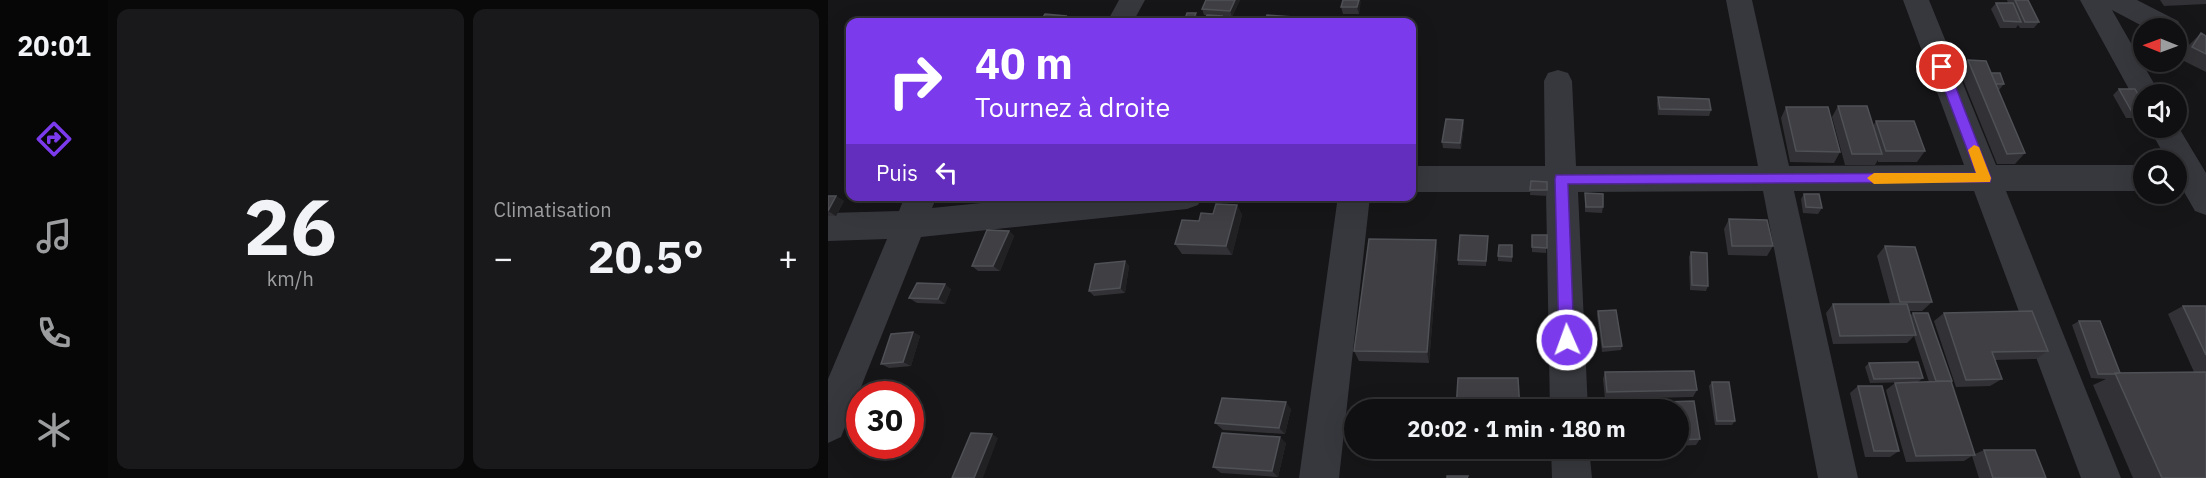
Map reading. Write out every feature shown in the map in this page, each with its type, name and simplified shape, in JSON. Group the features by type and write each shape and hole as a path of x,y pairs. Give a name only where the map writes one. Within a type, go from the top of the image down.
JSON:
{"street":[{"path":"1122,18 1132,0"},
{"path":"1739,0 1838,478"},
{"path":"1916,0 2101,478"},
{"path":"2092,0 2140,84"},
{"path":"2115,0 2149,18"},
{"path":"1558,81 1569,399"},
{"path":"2170,138 2195,184"},
{"path":"1416,179 2133,178"},
{"path":"828,227 916,210 1090,201"},
{"path":"1319,478 1353,201"},
{"path":"832,404 916,210"},
{"path":"1571,459 1572,478"}],"building":[{"path":"1206,0 1235,0 1230,11 1202,9"},
{"path":"1343,0 1359,0 1357,7 1341,7"},
{"path":"2015,0 2028,0 2039,22 2025,22"},
{"path":"1996,3 2013,3 2021,22 2004,21"},
{"path":"1187,13 1196,13 1194,18 1185,18"},
{"path":"1045,14 1066,16 1065,18 1042,18"},
{"path":"1207,15 1222,16 1221,18 1205,18"},
{"path":"1267,15 1293,17 1293,18 1266,18"},
{"path":"2201,33 2206,36 2206,54 2192,47"},
{"path":"1968,60 1986,61 2025,153 2007,154"},
{"path":"1991,73 2000,73 2004,84 1996,84"},
{"path":"2119,89 2133,89 2132,112"},
{"path":"1658,97 1709,99 1711,110 1660,109"},
{"path":"1838,106 1867,106 1882,154 1852,154"},
{"path":"1786,107 1828,107 1840,152 1796,151"},
{"path":"1446,119 1463,120 1460,143 1442,142"},
{"path":"1876,121 1914,121 1925,151 1886,151"},
{"path":"1531,181 1547,182 1547,190 1530,190"},
{"path":"1585,193 1603,194 1603,207 1586,207"},
{"path":"1804,194 1819,194 1822,208 1806,207"},
{"path":"828,196 836,196 828,211"},
{"path":"1216,204 1237,205 1226,246 1175,244 1182,220 1199,221 1201,213 1213,214"},
{"path":"1729,219 1767,220 1773,246 1732,246"},
{"path":"987,230 1009,231 993,266 972,266"},
{"path":"1460,235 1488,236 1486,261 1458,260"},
{"path":"1532,235 1547,235 1547,248 1532,247"},
{"path":"1369,239 1436,240 1427,352 1354,351"},
{"path":"1499,245 1512,245 1512,257 1498,256"},
{"path":"1885,246 1915,247 1932,302 1900,302"},
{"path":"1691,252 1707,253 1708,286 1692,285"},
{"path":"1125,261 1120,288 1089,291 1095,264"},
{"path":"917,283 945,284 938,299 909,298"},
{"path":"1833,304 1907,304 1916,335 1840,336"},
{"path":"2183,306 2206,306 2206,355"},
{"path":"1616,310 1622,346 1603,347 1598,311"},
{"path":"2032,311 2048,351 1992,352 2002,379 1966,380 1944,313"},
{"path":"1913,313 1928,313 1952,381 1936,381"},
{"path":"2079,321 2100,321 2120,373 2098,374"},
{"path":"913,332 903,362 881,364 891,334"},
{"path":"1918,362 1923,378 1874,379 1869,363"},
{"path":"1694,371 1697,390 1607,392 1605,372"},
{"path":"2206,372 2206,478 2162,478 2115,373"},
{"path":"1458,378 1518,378 1519,399 1457,399"},
{"path":"1951,381 1975,455 1916,456 1895,383"},
{"path":"1712,382 1729,382 1735,421 1717,421"},
{"path":"1858,386 1882,386 1899,451 1874,451"},
{"path":"1222,398 1286,402 1279,428 1215,423"},
{"path":"1689,401 1694,401 1700,439 1689,440"},
{"path":"971,433 992,434 974,478 952,478"},
{"path":"1222,433 1280,437 1272,471 1213,467"},
{"path":"1984,450 2035,450 2046,478 1993,478"},
{"path":"1447,476 1468,476 1467,478 1447,478"}],"slow traffic":[{"path":"1874,178 1985,178 1974,150"}],"route":[{"path":"1567,340 1561,179 1985,178 1942,67"}]}
